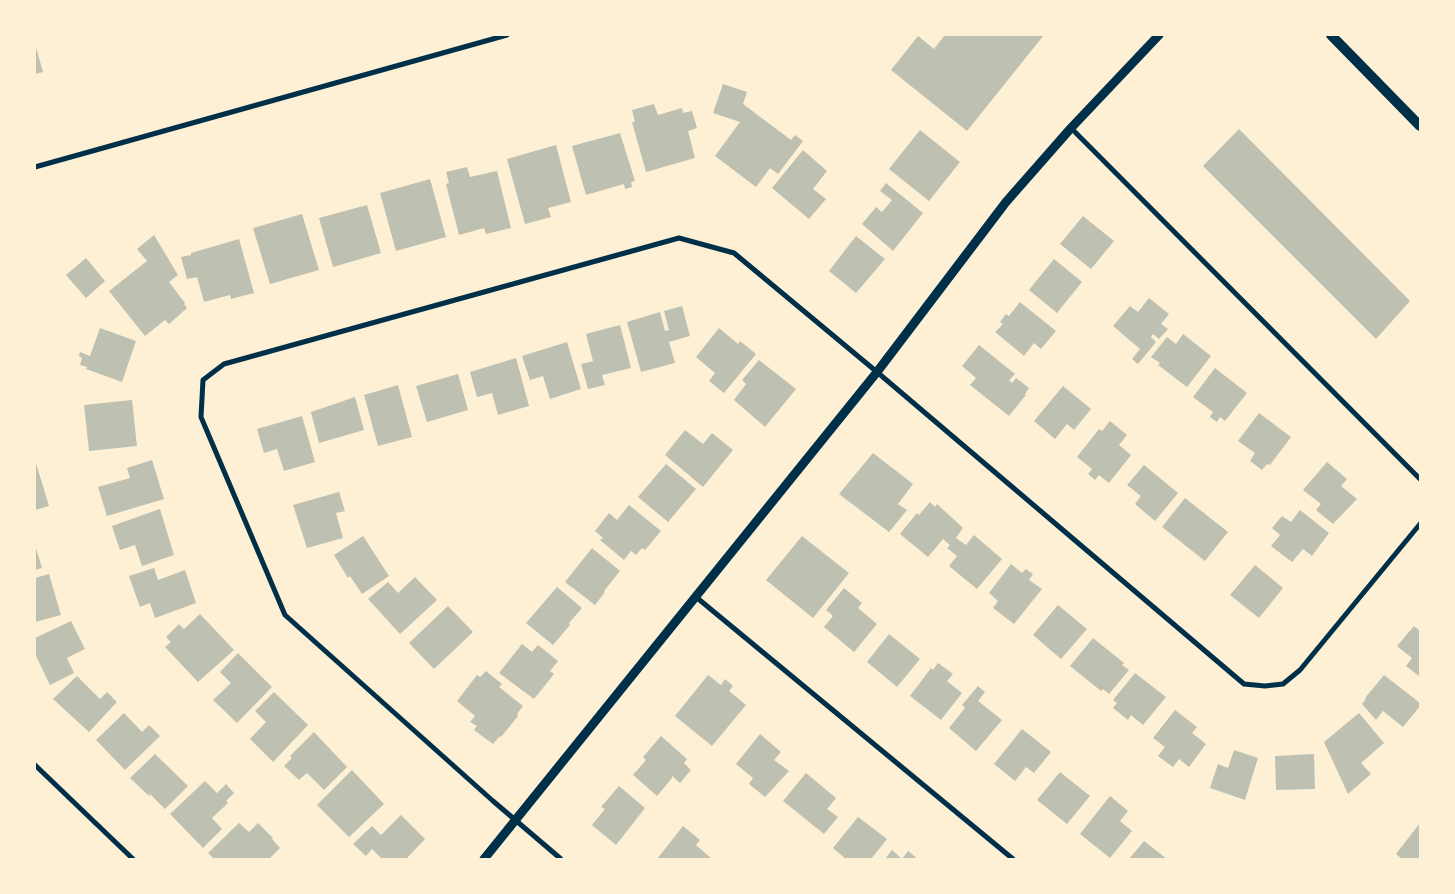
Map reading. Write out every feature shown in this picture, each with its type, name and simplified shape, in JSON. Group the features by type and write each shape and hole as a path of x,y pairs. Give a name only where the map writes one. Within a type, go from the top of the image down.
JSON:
{"main road":[{"path":"1331,35 1420,126"}],"street":[{"path":"35,167 507,35"},
{"path":"484,859 877,372 1006,202 1071,128 1159,35"},
{"path":"1071,128 1420,479"},
{"path":"561,859 285,615 201,417 203,380 224,364 679,238 734,253 1244,684 1265,686 1283,684 1300,670 1420,524"},
{"path":"696,598 1013,859"},
{"path":"35,765 133,859"}],"building":[{"path":"945,35 1044,35 967,131 891,70 918,36 934,49"},
{"path":"35,44 43,72 35,74"},
{"path":"723,84 747,92 743,104 791,140 795,135 803,141 778,174 770,168 756,187 715,156 740,122 713,113"},
{"path":"654,104 658,115 682,108 683,113 692,111 697,128 688,131 695,158 646,172 632,122 635,122 632,110"},
{"path":"1239,129 1410,301 1376,339 1203,166"},
{"path":"920,130 960,162 929,201 889,169"},
{"path":"620,133 635,181 631,182 632,187 625,189 624,184 586,195 572,146"},
{"path":"556,145 571,202 548,208 551,217 525,224 507,159"},
{"path":"803,150 827,171 813,189 826,199 809,219 772,188"},
{"path":"467,167 470,177 497,171 511,228 486,234 484,228 459,235 446,184 449,183 446,172"},
{"path":"430,179 446,237 396,251 380,193"},
{"path":"886,183 923,213 893,251 862,224 876,207 882,212 892,200 880,191"},
{"path":"367,205 381,253 333,267 319,218"},
{"path":"302,214 319,270 270,284 253,228"},
{"path":"1083,216 1114,241 1091,269 1060,244"},
{"path":"154,235 178,275 169,282 187,308 169,324 165,320 145,336 109,291 147,261 137,249"},
{"path":"856,236 885,259 856,293 829,271"},
{"path":"239,239 254,293 231,299 230,295 204,302 197,277 187,279 181,257"},
{"path":"86,258 105,281 86,298 66,275"},
{"path":"1054,259 1082,282 1057,313 1029,290"},
{"path":"1149,298 1169,314 1161,324 1168,329 1159,339 1153,334 1151,337 1156,342 1138,364 1132,359 1140,349 1113,326 1130,306 1138,312"},
{"path":"1020,302 1056,331 1041,349 1034,343 1024,356 995,332 1003,324 1000,322 1006,314 1009,316"},
{"path":"682,306 690,336 669,342 675,363 641,372 627,322 660,312 665,331 669,330 664,311"},
{"path":"620,325 631,368 602,375 605,385 588,389 581,364 593,361 586,334"},
{"path":"100,328 136,341 122,382 80,365 82,358 79,356 80,352 90,356"},
{"path":"719,328 738,344 740,341 756,354 724,393 709,381 715,373 696,357"},
{"path":"1183,334 1211,356 1187,387 1158,365 1160,363 1151,357 1167,337 1176,344"},
{"path":"567,342 581,389 550,399 543,376 530,380 522,356"},
{"path":"979,345 1015,374 1009,380 1012,383 1016,378 1029,388 1026,395 1009,416 970,385 976,378 962,366"},
{"path":"516,358 529,406 498,415 492,393 477,397 470,372"},
{"path":"759,360 796,389 765,427 734,400 746,384 742,380"},
{"path":"1215,368 1247,393 1225,421 1220,417 1217,422 1210,417 1213,412 1193,397"},
{"path":"458,374 468,410 427,422 416,386"},
{"path":"398,385 412,437 378,446 364,395"},
{"path":"1063,386 1091,409 1074,430 1067,424 1055,439 1034,421"},
{"path":"355,397 364,430 319,443 311,412"},
{"path":"132,400 137,446 89,451 84,405"},
{"path":"1259,413 1291,437 1270,465 1267,464 1262,470 1250,461 1255,453 1238,441"},
{"path":"302,416 315,462 284,471 277,449 264,453 257,429"},
{"path":"1110,421 1127,435 1119,445 1131,455 1109,483 1099,475 1095,480 1088,474 1092,469 1077,457 1099,429 1102,431"},
{"path":"685,430 703,444 712,433 733,450 703,487 665,455"},
{"path":"873,453 913,484 898,504 907,510 889,532 839,494"},
{"path":"35,460 49,506 35,510"},
{"path":"152,460 164,499 107,516 98,487 130,478 127,468"},
{"path":"1327,462 1347,479 1341,486 1357,499 1333,524 1316,510 1321,504 1303,490"},
{"path":"666,464 696,489 668,522 638,497"},
{"path":"1144,465 1178,493 1155,521 1135,504 1141,496 1127,485"},
{"path":"339,492 345,511 336,513 343,538 307,548 293,505"},
{"path":"1185,498 1228,532 1205,561 1162,527"},
{"path":"930,502 935,507 937,504 963,528 953,542 956,538 966,545 974,535 1002,559 977,589 949,566 957,556 947,548 950,545 943,539 928,557 900,534 917,513 919,515"},
{"path":"629,505 661,531 645,550 642,548 636,555 631,551 624,560 600,540 603,538 595,531 609,513 617,520"},
{"path":"160,509 174,555 142,566 135,545 120,550 112,526"},
{"path":"1300,510 1329,533 1312,556 1303,549 1292,562 1271,546 1280,535 1272,528 1282,516 1291,522"},
{"path":"363,536 389,576 362,594 350,576 348,578 334,555"},
{"path":"802,536 849,573 813,618 766,580"},
{"path":"35,545 42,568 35,570"},
{"path":"592,548 620,571 595,605 565,582"},
{"path":"1011,564 1022,573 1026,569 1033,574 1029,580 1042,589 1014,624 993,608 998,601 989,593"},
{"path":"1255,565 1283,588 1259,618 1230,595"},
{"path":"154,568 158,580 185,570 196,603 155,618 150,603 140,607 129,576"},
{"path":"49,574 61,615 35,622 35,578"},
{"path":"415,577 437,600 400,634 368,599 388,582 398,593"},
{"path":"557,587 582,608 553,645 526,623"},
{"path":"844,588 862,603 858,608 877,624 854,652 824,627 833,616 826,610"},
{"path":"1058,605 1087,629 1061,659 1033,635"},
{"path":"448,606 473,632 434,669 409,643"},
{"path":"200,614 234,650 198,682 165,647 171,642 166,637 179,624 184,629"},
{"path":"71,621 85,649 67,658 74,673 50,685 35,654 35,638"},
{"path":"1414,626 1420,631 1420,677 1406,666 1412,658 1397,646"},
{"path":"889,634 920,659 897,687 867,662"},
{"path":"1093,638 1124,663 1122,665 1129,670 1109,694 1103,689 1101,691 1070,666"},
{"path":"522,644 532,652 538,645 558,661 550,671 554,674 534,699 499,673"},
{"path":"238,653 272,687 237,723 213,700 231,683 220,672"},
{"path":"938,663 953,674 947,681 962,693 941,720 910,696 931,668 933,670"},
{"path":"486,671 502,684 499,687 523,706 517,714 518,716 493,744 474,730 477,726 470,722 475,716 457,701 477,675 480,677"},
{"path":"1135,673 1166,697 1143,725 1131,715 1128,720 1113,708 1117,703 1113,700"},
{"path":"708,675 721,685 725,679 733,686 729,691 746,705 712,746 675,716"},
{"path":"1384,675 1420,703 1420,706 1403,727 1383,711 1376,720 1362,704"},
{"path":"77,676 100,699 107,692 117,702 89,732 53,699"},
{"path":"978,686 985,692 978,701 1002,720 976,751 949,728 965,708 962,705"},
{"path":"274,692 308,725 273,762 250,739 266,722 255,711"},
{"path":"1175,710 1197,727 1192,733 1206,744 1189,767 1179,759 1173,767 1158,756 1165,747 1153,738"},
{"path":"124,713 142,732 149,725 160,736 125,770 96,740"},
{"path":"1359,713 1384,743 1361,763 1371,774 1348,794 1324,742"},
{"path":"1022,729 1051,752 1034,773 1026,767 1015,781 994,764"},
{"path":"314,732 347,767 324,790 307,773 299,780 284,766 292,758 290,756"},
{"path":"760,734 781,752 774,760 789,771 765,797 749,784 753,778 736,764"},
{"path":"661,736 687,759 684,763 691,770 680,783 672,776 657,796 633,775 646,760 643,757"},
{"path":"1234,750 1258,758 1245,800 1210,788 1218,764 1228,768"},
{"path":"155,754 188,786 165,809 130,778"},
{"path":"1314,754 1315,789 1276,790 1275,756"},
{"path":"352,770 384,804 349,837 317,805"},
{"path":"1060,772 1090,796 1067,824 1037,800"},
{"path":"806,773 836,798 827,809 838,817 824,834 783,801"},
{"path":"205,781 217,793 226,784 234,793 226,801 228,803 212,818 222,829 203,848 170,814"},
{"path":"619,786 645,808 616,845 592,825 605,809 601,807"},
{"path":"1110,796 1128,811 1120,821 1132,831 1110,858 1080,834"},
{"path":"401,815 425,839 406,859 382,859 372,849 366,856 353,844 372,826 381,835"},
{"path":"858,817 887,839 871,859 846,859 833,848"},
{"path":"239,823 249,832 258,823 280,848 269,859 214,859 208,853"},
{"path":"1420,823 1420,859 1402,859 1396,854"},
{"path":"683,826 700,840 696,845 712,859 657,859"},
{"path":"1144,841 1167,859 1129,859"},
{"path":"892,850 902,859 885,859"},
{"path":"908,851 918,859 902,859"}]}
